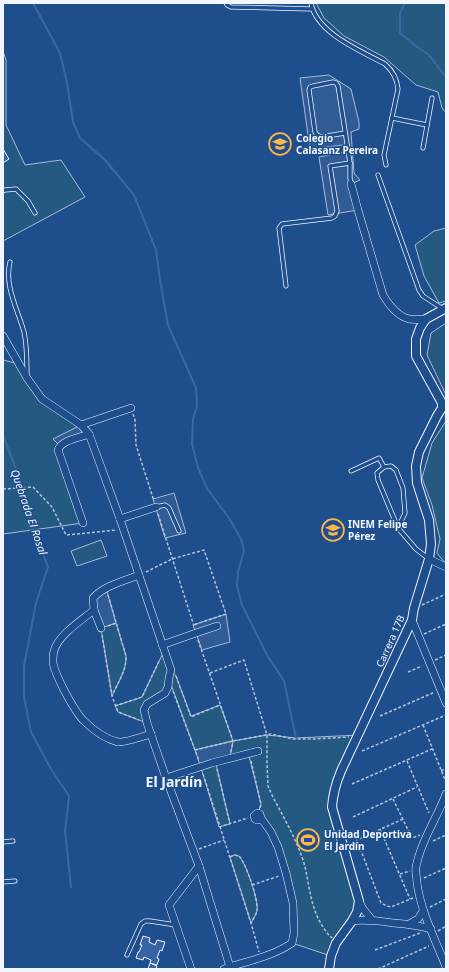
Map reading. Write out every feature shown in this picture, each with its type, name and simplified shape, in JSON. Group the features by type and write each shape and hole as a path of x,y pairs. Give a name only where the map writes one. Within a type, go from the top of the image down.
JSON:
{"street":[{"path":"351,184 383,295 390,306 400,315 409,319 426,319 444,309"},
{"name":"Carrera 17B","path":"359,901 332,807 332,796 335,785 412,620 414,608 429,559 431,544 429,520 417,483 416,466 419,452 442,408 442,403 416,356 417,334 426,319"},
{"path":"3,336 27,378 42,399 81,425 89,434 124,529 170,670 168,687 165,693 147,704 144,710 147,723 199,866 227,968 284,949 292,943 294,933 293,903 286,873 278,847 271,832 258,816"},
{"path":"81,425 131,408"},
{"path":"83,523 58,450 64,443 89,434"},
{"path":"120,519 156,507"},
{"path":"429,559 446,567"},
{"path":"101,628 94,610 94,598 98,592 139,575"},
{"path":"94,610 66,633 61,638 54,650 53,662 59,679 69,699 82,719 105,738 120,742 151,734"},
{"path":"412,620 446,703"},
{"path":"163,648 196,633 217,626"},
{"path":"166,778 201,766 258,751"},
{"path":"446,794 443,807 433,822 415,869 423,911 446,966"},
{"path":"191,969 169,905 199,866"},
{"path":"329,969 331,956 336,943 357,912 359,901"},
{"path":"359,901 363,909 372,920"},
{"path":"409,924 418,919 423,911"},
{"path":"352,921 372,920 409,924 420,926 432,931"}],"lane":[{"path":"226,3 231,7 312,9"},
{"path":"311,3 312,9 322,25 328,31 385,64 391,69 398,82 398,89 384,155 386,165"},
{"path":"345,133 320,137 317,135 315,132 309,90 310,87 334,82 338,86 350,162 351,184"},
{"path":"423,148 432,98"},
{"path":"392,118 427,125"},
{"path":"286,286 279,228 282,224 332,218 335,216 337,211 330,166 350,162"},
{"path":"378,175 418,290 424,296 444,309"},
{"path":"3,191 16,189 28,201 35,213"},
{"path":"10,262 8,269 10,288 24,332 27,357 27,378"},
{"path":"351,471 378,458 384,467"},
{"path":"398,528 405,513 403,488 396,470 391,466 384,467 377,473 378,480 398,528 416,549 429,559"},
{"path":"156,507 165,505 169,508 179,531"},
{"path":"3,842 13,841"},
{"path":"3,882 15,881"},
{"path":"127,955 141,924 145,921 150,920 176,925"}],"path":[{"path":"131,408 135,420 136,445 153,499"},
{"path":"3,489 33,487 52,506 66,535 124,529"},
{"path":"139,575 172,559 204,550 226,614 193,625 172,559 156,507"},
{"path":"106,588 126,656 124,668 112,696"},
{"path":"414,608 446,594"},
{"path":"419,637 446,624"},
{"path":"101,628 115,706 118,712 147,723"},
{"path":"196,633 233,741"},
{"path":"115,706 142,697 163,648"},
{"path":"210,673 244,660 267,735 268,786 295,839 304,862 311,898 316,914 329,936 336,943"},
{"path":"170,670 176,676 191,717 220,705"},
{"path":"168,678 201,766 261,957"},
{"path":"380,716 440,689"},
{"path":"362,751 446,715"},
{"path":"423,725 446,782"},
{"path":"195,750 271,734 293,739 314,739 359,735"},
{"path":"352,784 432,749"},
{"path":"219,827 258,816 261,804 249,756"},
{"path":"407,761 433,822"},
{"path":"216,764 230,824"},
{"path":"441,771 446,768"},
{"path":"353,817 417,787"},
{"path":"393,798 412,838"},
{"path":"403,820 356,840 382,903 386,906 392,907 419,896"},
{"path":"380,829 410,899"},
{"path":"423,845 446,835"},
{"path":"193,852 224,840"},
{"path":"230,857 239,856 243,860 252,885 257,904 257,911 251,923"},
{"path":"417,881 446,868"},
{"path":"400,874 415,869"},
{"path":"252,885 286,873"},
{"path":"423,911 446,899"},
{"path":"374,950 446,926"},
{"path":"378,969 436,943"}],"shaded area":[{"path":"316,3 446,3 446,113 442,108 438,92 416,85 384,57 344,36 324,18"},
{"path":"3,51 6,60 6,125 25,165 61,160 85,197 3,241"},
{"path":"329,75 351,89 359,122 359,129 351,132 354,173 360,180 351,184 358,210 328,215 319,157 345,152 343,145 310,149 300,78"},
{"path":"446,228 446,301 439,303 424,276 415,245 434,231"},
{"path":"446,323 446,395 427,355 431,333"},
{"path":"3,360 15,363 39,396 81,425 72,430 60,446 83,523 3,534"},
{"path":"446,421 446,564 437,553 440,539 432,505 422,478 432,443"},
{"path":"81,425 89,434 60,446 53,439"},
{"path":"174,493 186,533 165,538 153,499"},
{"path":"101,540 107,556 77,566 71,551"},
{"path":"106,588 116,623 101,628 94,610 98,592"},
{"path":"226,614 230,642 202,650 193,625"},
{"path":"116,623 126,656 126,661 123,672 112,696 101,628"},
{"name":"Unidad Deportiva El Jardín","path":"164,651 171,670 176,676 191,716 220,705 233,741 267,735 296,738 359,735 332,796 359,901 331,956 292,943 293,903 278,847 258,813 261,804 249,756 230,758 232,741 195,750 169,679 168,687 147,704 147,723 118,712 115,706 142,697"},
{"path":"233,741 230,758 201,768 195,750"},
{"path":"216,764 230,824 219,827 201,768"},
{"path":"234,855 239,856 242,860 256,899 257,911 251,923 230,857"}],"building":[{"path":"3,149 9,159 3,163"},
{"path":"143,936 150,938 149,942 155,945 157,940 165,942 162,951 160,950 157,958 159,959 157,965 150,963 151,960 144,957 143,960 136,958 142,945 140,945"},
{"path":"150,963 157,966 156,969 148,969"}],"waterway":[{"path":"33,3 60,53 67,83 73,122 80,138 105,160 134,195 156,250 168,325 196,388 197,406 193,419 192,444 198,468 208,490 229,518 241,539 244,551 238,572 237,586 242,605 267,655 284,681 296,738"},
{"path":"405,3 400,13 400,33 429,55 446,77"},
{"name":"Quebrada El Rosal","path":"3,435 20,480 30,519 48,567 36,603 24,666 24,697 31,732 51,769 69,796 65,831 71,887"}],"place":[{"name":"Colegio Calasanz Pereira","path":"280,144"},
{"name":"INEM Felipe Pérez","path":"333,530"},
{"name":"Unidad Deportiva El Jardín","path":"308,840"}],"district":[{"name":"El Jardín","path":"174,782"}]}
